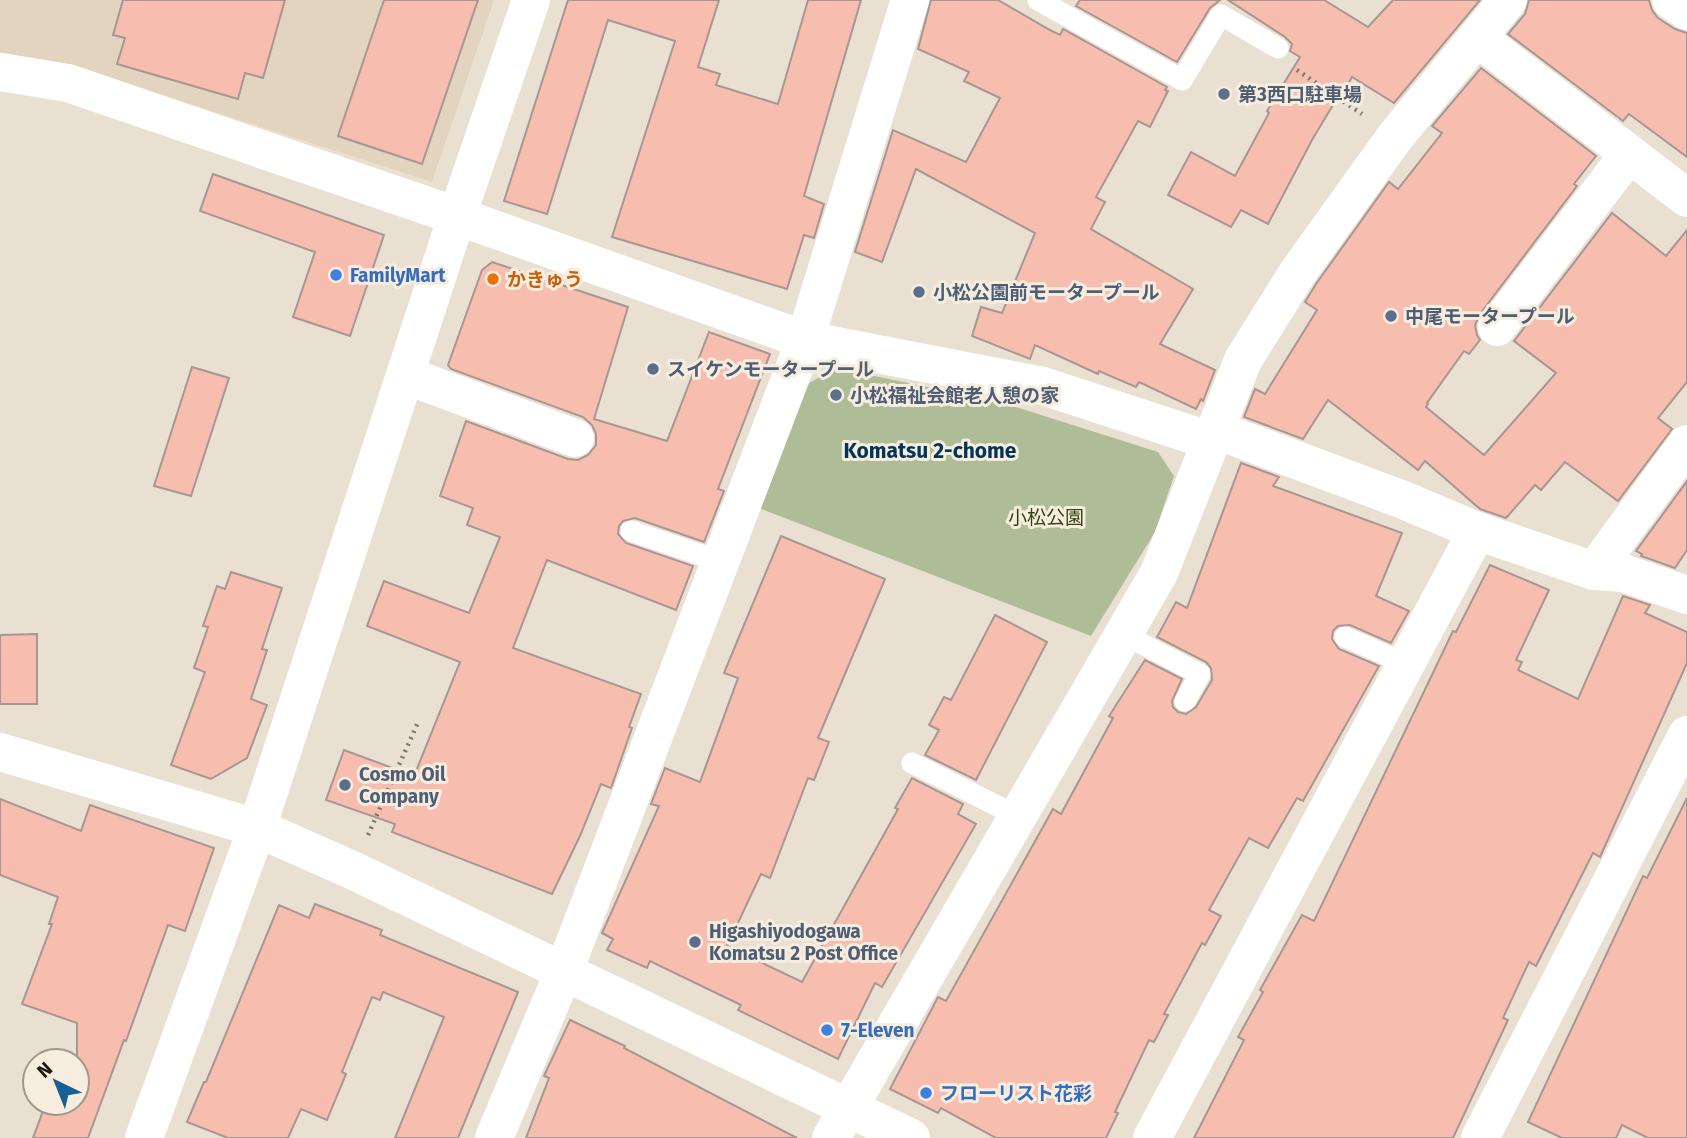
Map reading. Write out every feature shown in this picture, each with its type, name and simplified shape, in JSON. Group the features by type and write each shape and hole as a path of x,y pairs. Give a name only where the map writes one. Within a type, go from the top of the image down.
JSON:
{"street":[{"path":"144,1138 257,828 457,216 531,0"},
{"path":"494,1138 564,971 805,340 910,0"},
{"path":"839,1123 1159,573 1243,360 1298,272 1395,137 1508,0"},
{"path":"1671,0 1687,11"},
{"path":"1478,38 1687,198"},
{"path":"0,72 68,83 457,216 805,340 1043,386 1214,436 1401,499 1477,531 1594,571 1623,573 1687,596"},
{"path":"1497,327 1629,154"},
{"path":"405,375 575,438"},
{"path":"1594,571 1687,444"},
{"path":"1152,1138 1477,531"},
{"path":"1479,1138 1687,735"},
{"path":"0,752 257,828 564,971 839,1123 911,1138"}],"lane":[{"path":"1038,0 1182,80 1220,15 1278,48"},
{"path":"631,531 719,561"},
{"path":"1123,634 1200,674 1185,701"},
{"path":"1345,636 1406,664"},
{"path":"912,763 1017,816"}],"path":[{"path":"1278,48 1293,67 1395,137"},
{"path":"352,870 419,720"}],"shaded area":[{"path":"0,0 494,0 432,182 63,63 0,52"}],"green space":[{"name":"小松公園","path":"836,368 1000,402 1158,452 1174,476 1155,532 1091,636 759,508 802,387"}],"building":[{"path":"123,0 285,0 263,78 245,73 238,99 117,64 125,38 113,35"},
{"path":"384,0 478,0 422,164 338,136"},
{"path":"568,0 719,0 698,67 720,74 716,85 778,104 808,0 861,0 804,196 824,204 814,238 804,235 787,289 612,237 675,41 608,20 547,214 504,201"},
{"path":"931,0 998,0 1060,35 1063,29 1167,87 1165,90 1168,91 1150,127 1138,121 1096,197 1105,202 1091,229 1193,289 1160,344 1215,370 1203,401 1201,399 1196,409 1139,382 1136,387 1099,371 1098,374 1035,345 1030,359 972,336 981,307 1002,313 1035,233 916,169 882,262 855,252 893,130 966,162 1000,98 964,81 969,72 918,49"},
{"path":"1080,0 1220,0 1210,8 1177,62 1076,6"},
{"path":"1228,0 1324,0 1368,27 1393,0 1480,0 1394,103 1352,77 1312,140 1268,224 1241,210 1231,227 1168,195 1191,152 1235,176 1269,113 1267,111 1300,57 1290,51 1292,44 1285,37"},
{"path":"1529,0 1649,0 1658,18 1687,33 1687,157 1629,114 1623,121 1508,34 1525,14"},
{"path":"1481,68 1596,156 1574,184 1577,186 1480,314 1475,325 1480,340 1469,354 1464,351 1426,407 1484,455 1556,373 1514,341 1612,213 1666,256 1687,230 1687,382 1658,418 1672,429 1618,501 1565,462 1541,490 1535,485 1506,518 1480,509 1425,461 1418,470 1328,400 1303,439 1244,417 1255,389 1265,394 1317,310 1305,302 1316,284 1389,182 1398,189 1442,133 1432,126"},
{"path":"213,174 384,235 350,336 293,317 315,252 200,211"},
{"path":"492,262 628,307 594,419 667,441 709,332 770,354 718,489 724,491 704,542 635,518 623,521 619,526 618,534 626,543 693,566 676,610 547,560 513,648 641,694 611,788 601,784 552,894 392,832 395,824 326,800 344,750 414,776 460,662 367,626 384,581 469,613 500,537 467,525 473,508 440,496 466,421 568,459 578,460 588,455 596,445 596,434 592,425 583,417 451,369 448,365 482,270"},
{"path":"192,367 229,378 191,496 154,486"},
{"path":"1241,463 1279,477 1273,486 1402,533 1376,596 1409,611 1391,643 1350,625 1338,626 1333,631 1332,639 1339,649 1379,666 1303,801 1297,798 1268,848 1249,838 1209,910 1221,916 1205,945 1202,943 1164,1014 1168,1015 1154,1042 1149,1040 1115,1112 1118,1113 1106,1138 996,1138 941,1108 938,1113 890,1089 938,997 946,1001 1053,809 1061,814 1113,718 1109,716 1145,660 1182,679 1172,701 1178,712 1186,714 1196,707 1212,680 1211,668 1206,662 1157,637 1176,602 1187,608"},
{"path":"1687,481 1687,550 1675,568 1641,556 1642,554 1636,551"},
{"path":"781,536 885,579 818,738 829,742 814,780 808,778 770,878 761,874 727,946 802,982 898,809 895,808 912,778 963,804 958,814 976,824 882,987 875,983 838,1059 738,1010 741,1005 650,961 647,968 607,950 613,939 602,933 659,806 651,804 665,768 700,782 738,678 724,673"},
{"path":"1490,565 1549,590 1516,660 1522,662 1518,670 1578,699 1623,596 1650,605 1645,613 1687,632 1687,663 1600,857 1593,853 1536,966 1529,962 1503,1018 1508,1020 1453,1138 1194,1138 1244,1040 1238,1037 1263,992 1260,990 1302,915 1314,921 1453,631 1456,632"},
{"path":"231,572 282,588 262,649 267,650 251,699 267,705 247,758 211,779 171,765 205,672 194,668 208,627 203,626 217,586 225,589"},
{"path":"995,615 1047,642 976,780 925,755 939,730 929,725 944,697 951,700"},
{"path":"37,634 37,704 0,704 0,635"},
{"path":"1687,798 1687,1138 1648,1138 1622,1125 1616,1138 1562,1138 1528,1122 1643,876 1647,878"},
{"path":"0,799 81,831 90,805 214,848 185,931 168,925 88,1138 33,1138 41,1117 91,1117 91,1047 77,1047 77,1023 22,1004 52,924 49,924 58,897 0,875"},
{"path":"315,904 382,930 380,935 518,992 458,1138 395,1138 444,1017 383,992 380,1000 372,997 342,1072 346,1074 327,1120 301,1109 288,1138 228,1138 187,1122 279,905 309,918"},
{"path":"570,1020 625,1046 624,1048 797,1138 526,1138 549,1078 544,1076"}],"place":[{"name":"第3西口駐車場","path":"1224,94"},
{"name":"FamilyMart","path":"336,275"},
{"name":"かきゅう","path":"493,279"},
{"name":"小松公園前モータープール","path":"919,292"},
{"name":"中尾モータープール","path":"1391,316"},
{"name":"スイケンモータープール","path":"653,369"},
{"name":"小松福祉会館老人憩の家","path":"836,395"},
{"name":"Cosmo Oil Company","path":"345,785"},
{"name":"Higashiyodogawa Komatsu 2 Post Office","path":"695,942"},
{"name":"7-Eleven","path":"827,1030"},
{"name":"フローリスト花彩","path":"926,1093"}],"district":[{"name":"Komatsu 2-chome","path":"930,451"}]}
